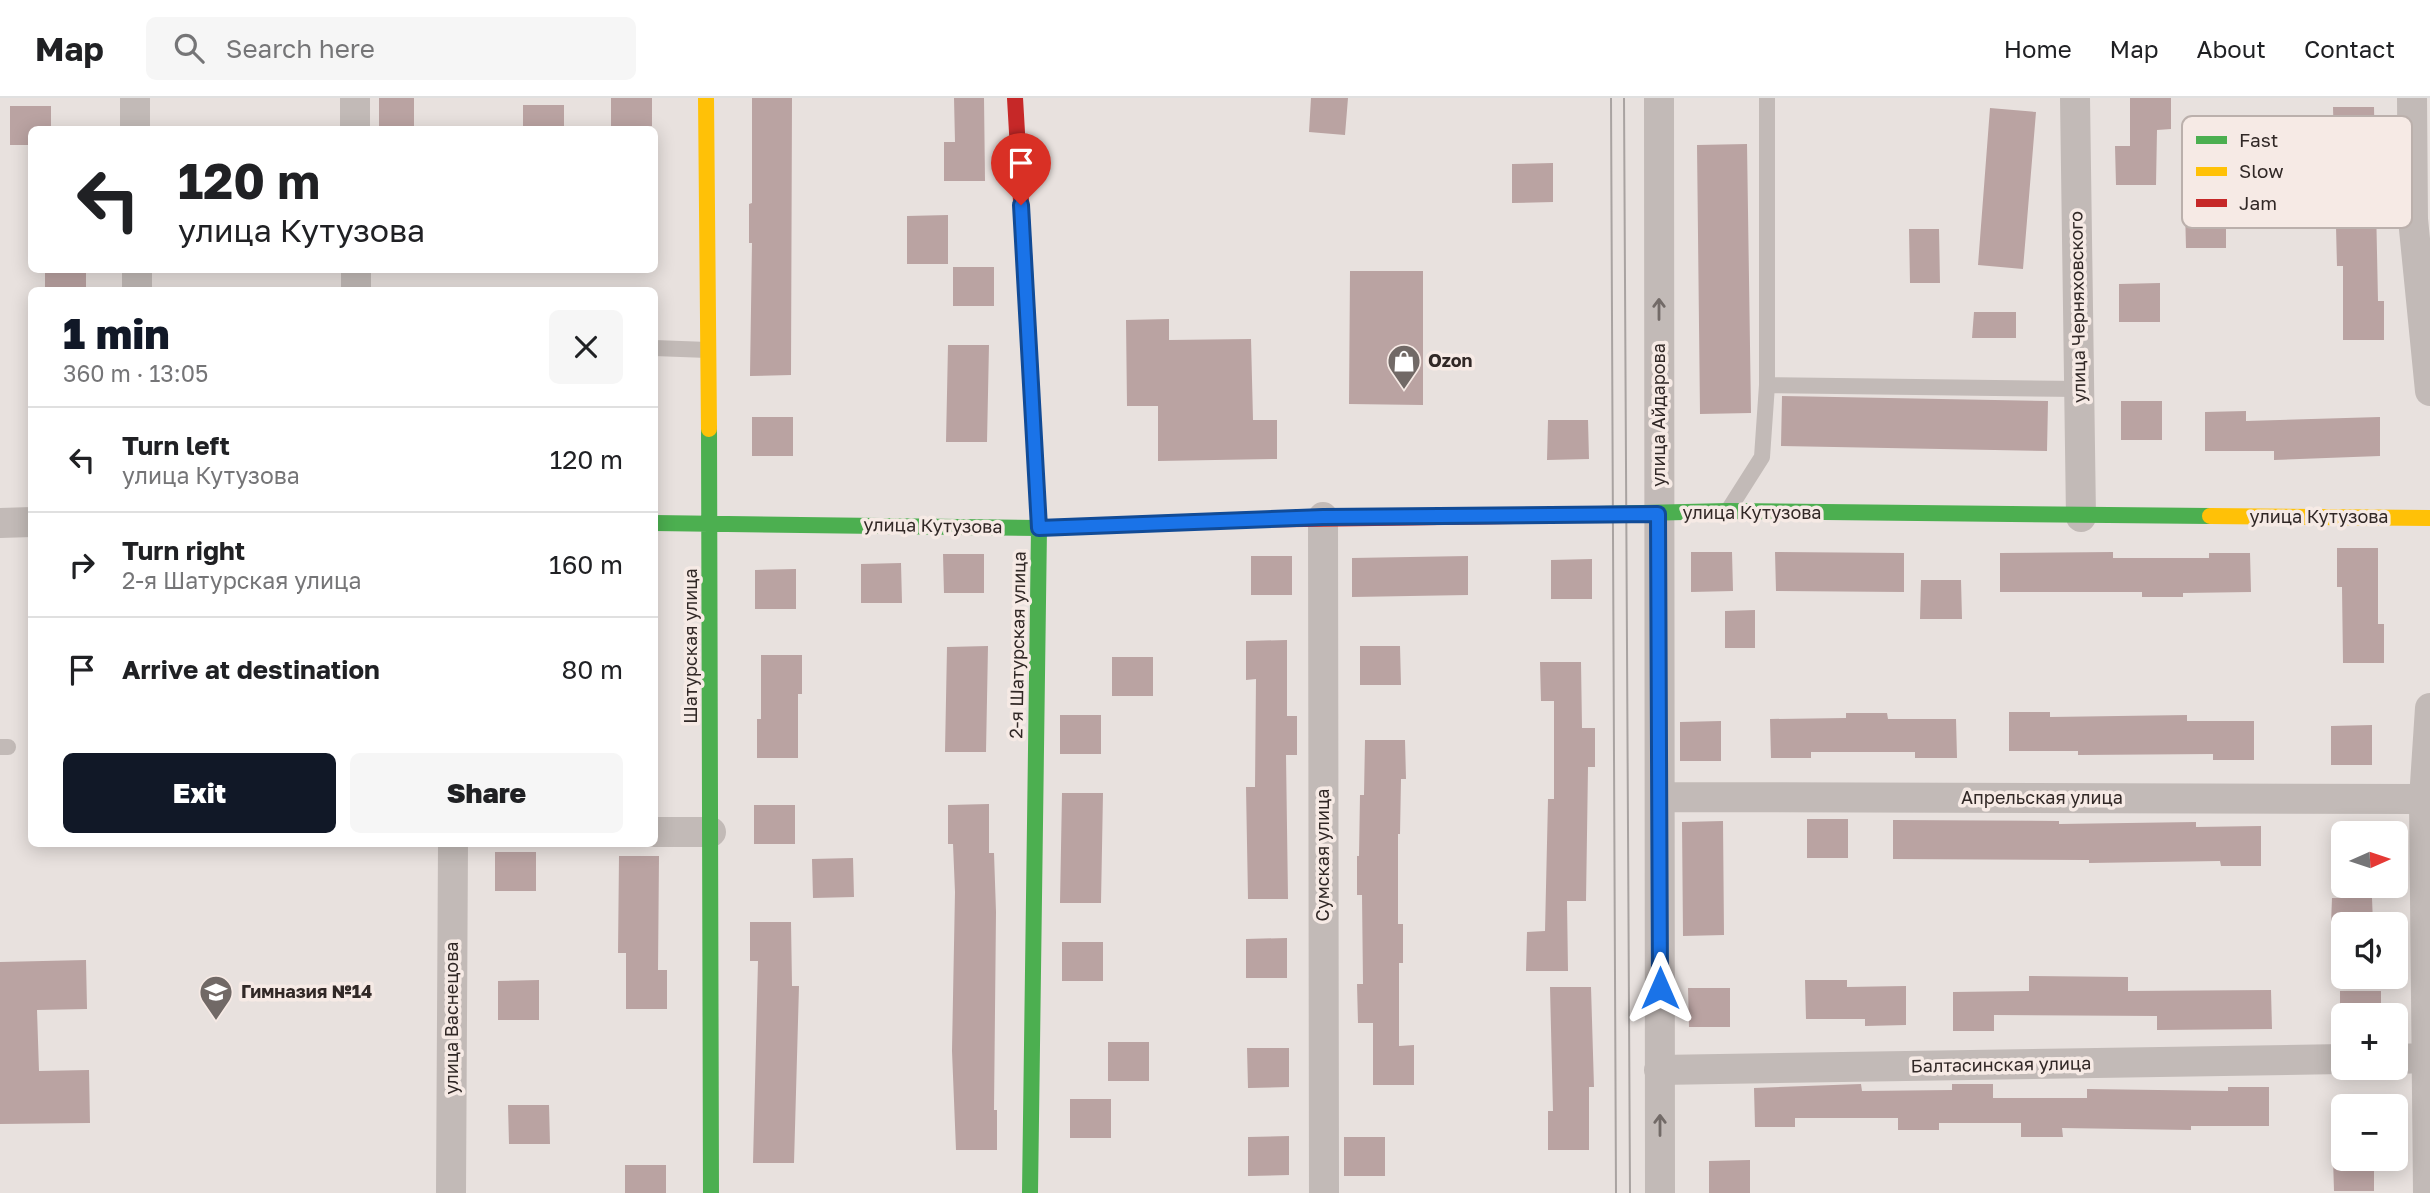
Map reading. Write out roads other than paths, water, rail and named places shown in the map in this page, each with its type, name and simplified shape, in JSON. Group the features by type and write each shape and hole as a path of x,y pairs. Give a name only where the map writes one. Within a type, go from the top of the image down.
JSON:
{"street":[{"path":"135,98 135,126"},
{"path":"355,98 355,126"},
{"name":"Шатурская улица","path":"706,98 711,1193"},
{"name":"2-я Шатурская улица","path":"1015,98 1039,528 1030,1193"},
{"name":"улица Айдарова","path":"1659,98 1660,1193"},
{"name":"улица Черняховского","path":"2075,98 2081,517"},
{"path":"2413,98 2430,391"},
{"name":"улица Кутузова","path":"658,523 1039,528 1323,517 1727,511 2081,517 2430,518"},
{"name":"Сумская улица","path":"1323,517 1324,1193"},
{"path":"0,523 28,522"},
{"path":"2428,1193 2424,799 2430,708"},
{"name":"Апрельская улица","path":"1660,797 2424,799"},
{"path":"658,832 711,832"},
{"name":"улица Васнецова","path":"451,1193 453,847"},
{"path":"2408,1059 2426,1058"},
{"name":"Балтасинская улица","path":"1660,1070 2331,1059"}],"lane":[{"path":"1727,511 1762,457 1767,385 1767,98"},
{"path":"658,348 709,350"},
{"path":"1767,385 2079,389"}],"tram line":[{"path":"1611,98 1616,1193"},
{"path":"1624,98 1630,1193"}],"place":[{"name":"Ozon","path":"1404,391"},
{"name":"Гимназия №14","path":"216,1022"}]}
